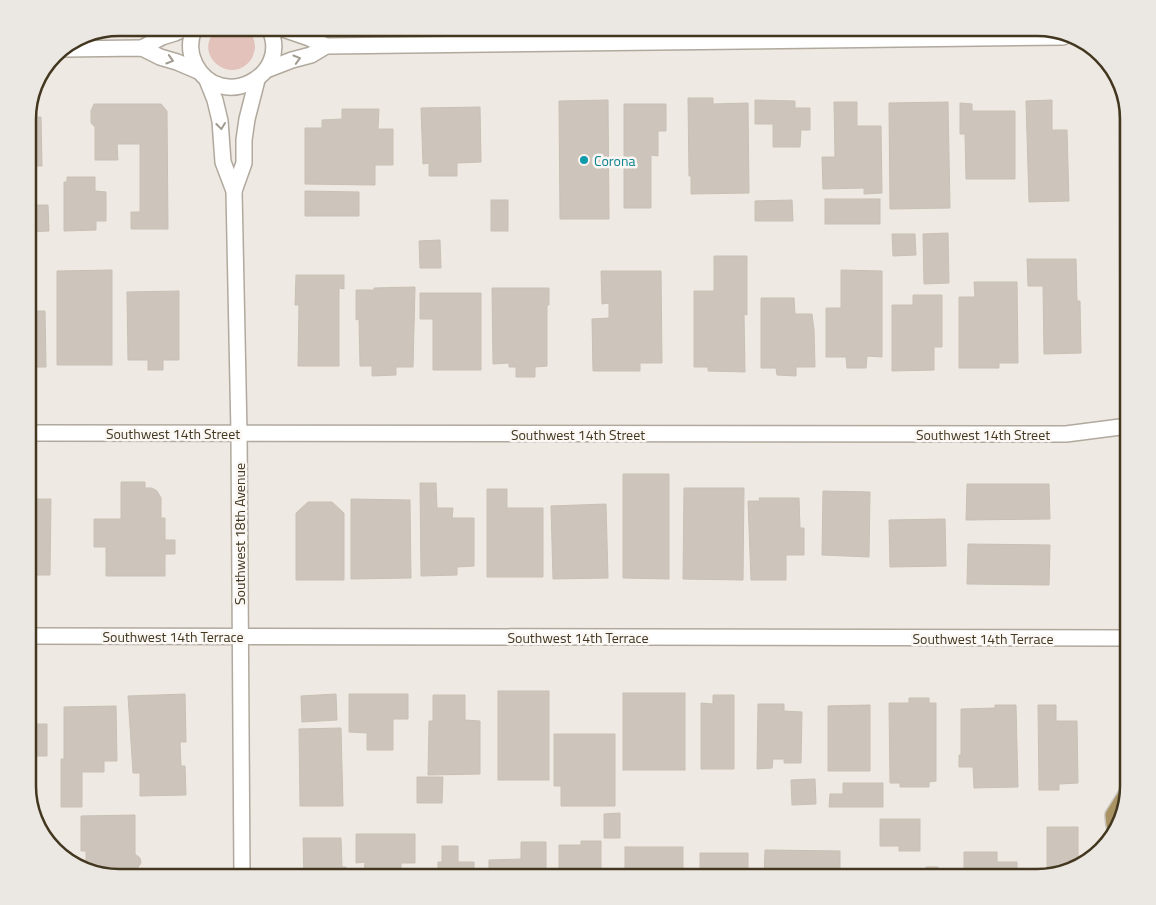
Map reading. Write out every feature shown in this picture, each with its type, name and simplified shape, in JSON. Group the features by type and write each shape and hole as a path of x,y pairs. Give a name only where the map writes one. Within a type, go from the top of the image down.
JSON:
{"street":[{"path":"142,48 165,36"},
{"name":"Southwest 18th Avenue","path":"192,36 190,46 192,59 216,100 220,121 223,162 234,191 239,434 242,869"},
{"name":"Southwest 18th Avenue","path":"234,191 244,163 244,140 247,119 261,75 272,58 274,45 272,36"},
{"path":"303,36 326,46 1046,37"},
{"path":"76,49 142,48 203,75 220,86 232,88 245,85 292,60 311,55 326,46"},
{"name":"Southwest 14th Street","path":"36,434 1066,434 1120,427"},
{"name":"Southwest 14th Terrace","path":"36,636 1120,638"}],"shaded area":[{"path":"212,36 253,36 255,48 253,55 249,62 241,68 232,70 223,68 210,56 208,47"}],"building":[{"path":"688,98 713,98 713,104 748,103 749,193 691,194"},
{"name":"Corona","path":"608,100 609,219 560,219 559,101"},
{"path":"755,100 795,101 795,108 810,108 810,130 801,130 800,147 773,147 773,124 755,124"},
{"path":"1052,100 1052,130 1067,130 1069,201 1029,202 1026,101"},
{"path":"834,102 857,102 857,126 881,126 882,193 864,194 864,188 823,189 822,157 835,157"},
{"path":"948,102 950,208 890,209 889,103"},
{"path":"960,103 972,104 972,111 1015,111 1015,179 966,179 965,134 960,134"},
{"path":"94,104 161,104 167,111 168,229 131,229 131,212 140,212 140,144 117,144 118,160 95,160 95,127 91,123 91,111"},
{"path":"624,104 666,104 666,131 658,131 658,156 651,155 651,208 624,208"},
{"path":"480,107 481,162 457,163 457,176 429,176 429,163 423,164 421,108"},
{"path":"342,109 379,109 378,129 393,129 393,165 375,165 375,185 305,184 305,128 322,128 322,120 342,119"},
{"path":"36,117 41,117 42,166 36,166"},
{"path":"67,177 95,177 95,191 106,192 106,221 96,221 96,230 64,231 64,182 67,182"},
{"path":"305,191 359,192 359,216 305,216"},
{"path":"825,199 880,199 880,224 825,224"},
{"path":"491,200 508,200 508,231 491,231"},
{"path":"792,200 793,221 755,221 755,201"},
{"path":"36,205 48,205 49,231 36,232"},
{"path":"948,233 949,283 924,284 923,234"},
{"path":"892,234 915,234 916,255 893,256"},
{"path":"440,240 441,268 420,268 419,241"},
{"path":"714,256 747,256 747,315 744,314 745,372 708,371 708,367 694,367 694,291 714,291"},
{"path":"1027,259 1076,259 1077,301 1080,301 1081,353 1044,354 1043,286 1028,286"},
{"path":"112,270 112,365 57,365 57,271"},
{"path":"841,270 882,271 882,357 867,356 866,368 847,368 846,357 826,357 826,308 841,308"},
{"path":"601,271 661,271 662,363 640,363 640,371 593,371 592,319 609,318 609,303 602,304"},
{"path":"296,275 344,275 344,289 339,288 339,366 298,366 299,305 295,305"},
{"path":"974,282 1017,282 1018,363 999,363 999,368 959,368 959,297 975,297"},
{"path":"415,287 413,367 396,367 396,375 372,376 372,366 360,366 359,319 356,320 356,290"},
{"path":"492,288 549,288 549,305 547,305 547,366 535,367 535,377 516,377 516,367 509,367 509,363 493,364"},
{"path":"179,291 179,360 163,360 163,370 148,370 148,360 128,360 127,292"},
{"path":"420,293 481,293 481,370 433,370 433,319 420,319"},
{"path":"913,295 942,295 942,347 934,347 934,370 892,371 892,305 913,305"},
{"path":"761,298 794,298 795,314 812,314 815,367 796,367 796,376 777,375 776,368 761,368"},
{"path":"36,311 45,311 46,367 36,367"},
{"path":"623,474 669,474 669,579 623,578"},
{"path":"121,482 145,482 145,488 152,488 157,491 161,498 161,518 165,518 165,540 175,540 175,554 165,554 165,576 106,576 106,547 94,547 94,519 121,519"},
{"path":"420,483 436,483 437,508 453,508 452,518 474,518 474,566 457,567 457,575 421,576"},
{"path":"967,484 1049,484 1050,519 966,520"},
{"path":"684,488 744,488 743,580 683,579"},
{"path":"487,489 507,489 507,508 543,508 543,577 487,577"},
{"path":"823,491 870,492 869,557 822,555"},
{"path":"759,498 799,498 800,528 804,528 804,555 786,555 786,580 751,580 748,501 760,501"},
{"path":"36,499 51,499 50,575 36,575"},
{"path":"351,499 410,500 411,578 351,579"},
{"path":"308,502 332,502 344,513 344,580 296,580 296,513"},
{"path":"606,504 608,578 553,579 551,506"},
{"path":"945,519 946,566 890,567 889,520"},
{"path":"968,544 1050,545 1049,585 967,584"},
{"path":"498,691 549,691 549,780 498,780"},
{"path":"623,693 685,693 685,770 623,770"},
{"path":"185,694 186,742 180,742 181,766 185,766 186,795 140,796 140,773 133,773 128,696"},
{"path":"336,694 337,720 302,722 301,696"},
{"path":"349,694 408,694 408,719 393,719 393,750 367,750 367,733 349,732"},
{"path":"433,695 465,695 465,720 480,721 480,774 428,775 429,721 433,721"},
{"path":"713,695 734,695 734,769 701,769 701,703 713,704"},
{"path":"909,698 929,698 929,703 936,703 936,781 929,782 929,787 900,787 900,783 890,783 889,703 909,703"},
{"path":"758,704 784,704 784,711 802,712 801,763 784,763 784,759 773,759 772,768 757,769"},
{"path":"870,705 870,771 828,771 828,706"},
{"path":"995,705 1016,705 1018,787 974,788 973,767 959,767 959,755 961,755 961,709 995,708"},
{"path":"1038,705 1056,705 1056,721 1077,721 1078,783 1059,784 1059,790 1039,790"},
{"path":"116,706 117,761 104,761 104,772 82,772 82,807 61,807 61,759 64,759 64,707"},
{"path":"36,724 47,724 47,756 36,756"},
{"path":"341,728 343,806 300,806 299,729"},
{"path":"554,734 615,734 615,806 561,806 561,786 554,786"},
{"path":"417,777 443,777 442,803 417,803"},
{"path":"815,779 816,804 792,805 791,780"},
{"path":"843,783 883,783 883,807 829,807 830,794 843,794"},
{"path":"620,813 620,838 604,838 604,814"},
{"path":"135,815 135,854 140,858 141,863 137,869 109,868 86,861 86,851 81,851 81,816"},
{"path":"880,819 920,819 920,851 899,851 899,846 880,846"},
{"path":"1047,827 1078,827 1078,858 1058,866 1047,868"},
{"path":"356,834 415,834 415,863 401,863 401,869 365,869 365,862 356,863"},
{"path":"303,838 341,838 342,867 346,867 346,869 304,869"},
{"path":"581,841 601,841 601,869 559,869 559,845 581,845"},
{"path":"521,842 546,842 546,869 489,869 489,860 521,859"},
{"path":"442,846 458,846 458,862 474,862 474,869 438,869 438,862 442,862"},
{"path":"625,847 683,847 683,869 625,869"},
{"path":"765,850 840,851 840,869 764,869"},
{"path":"964,852 997,852 997,862 1017,862 1017,869 964,869"},
{"path":"700,853 748,853 748,869 700,869"},
{"path":"926,867 938,867 938,869 926,869"}],"place":[{"name":"Corona","path":"584,160"}]}
